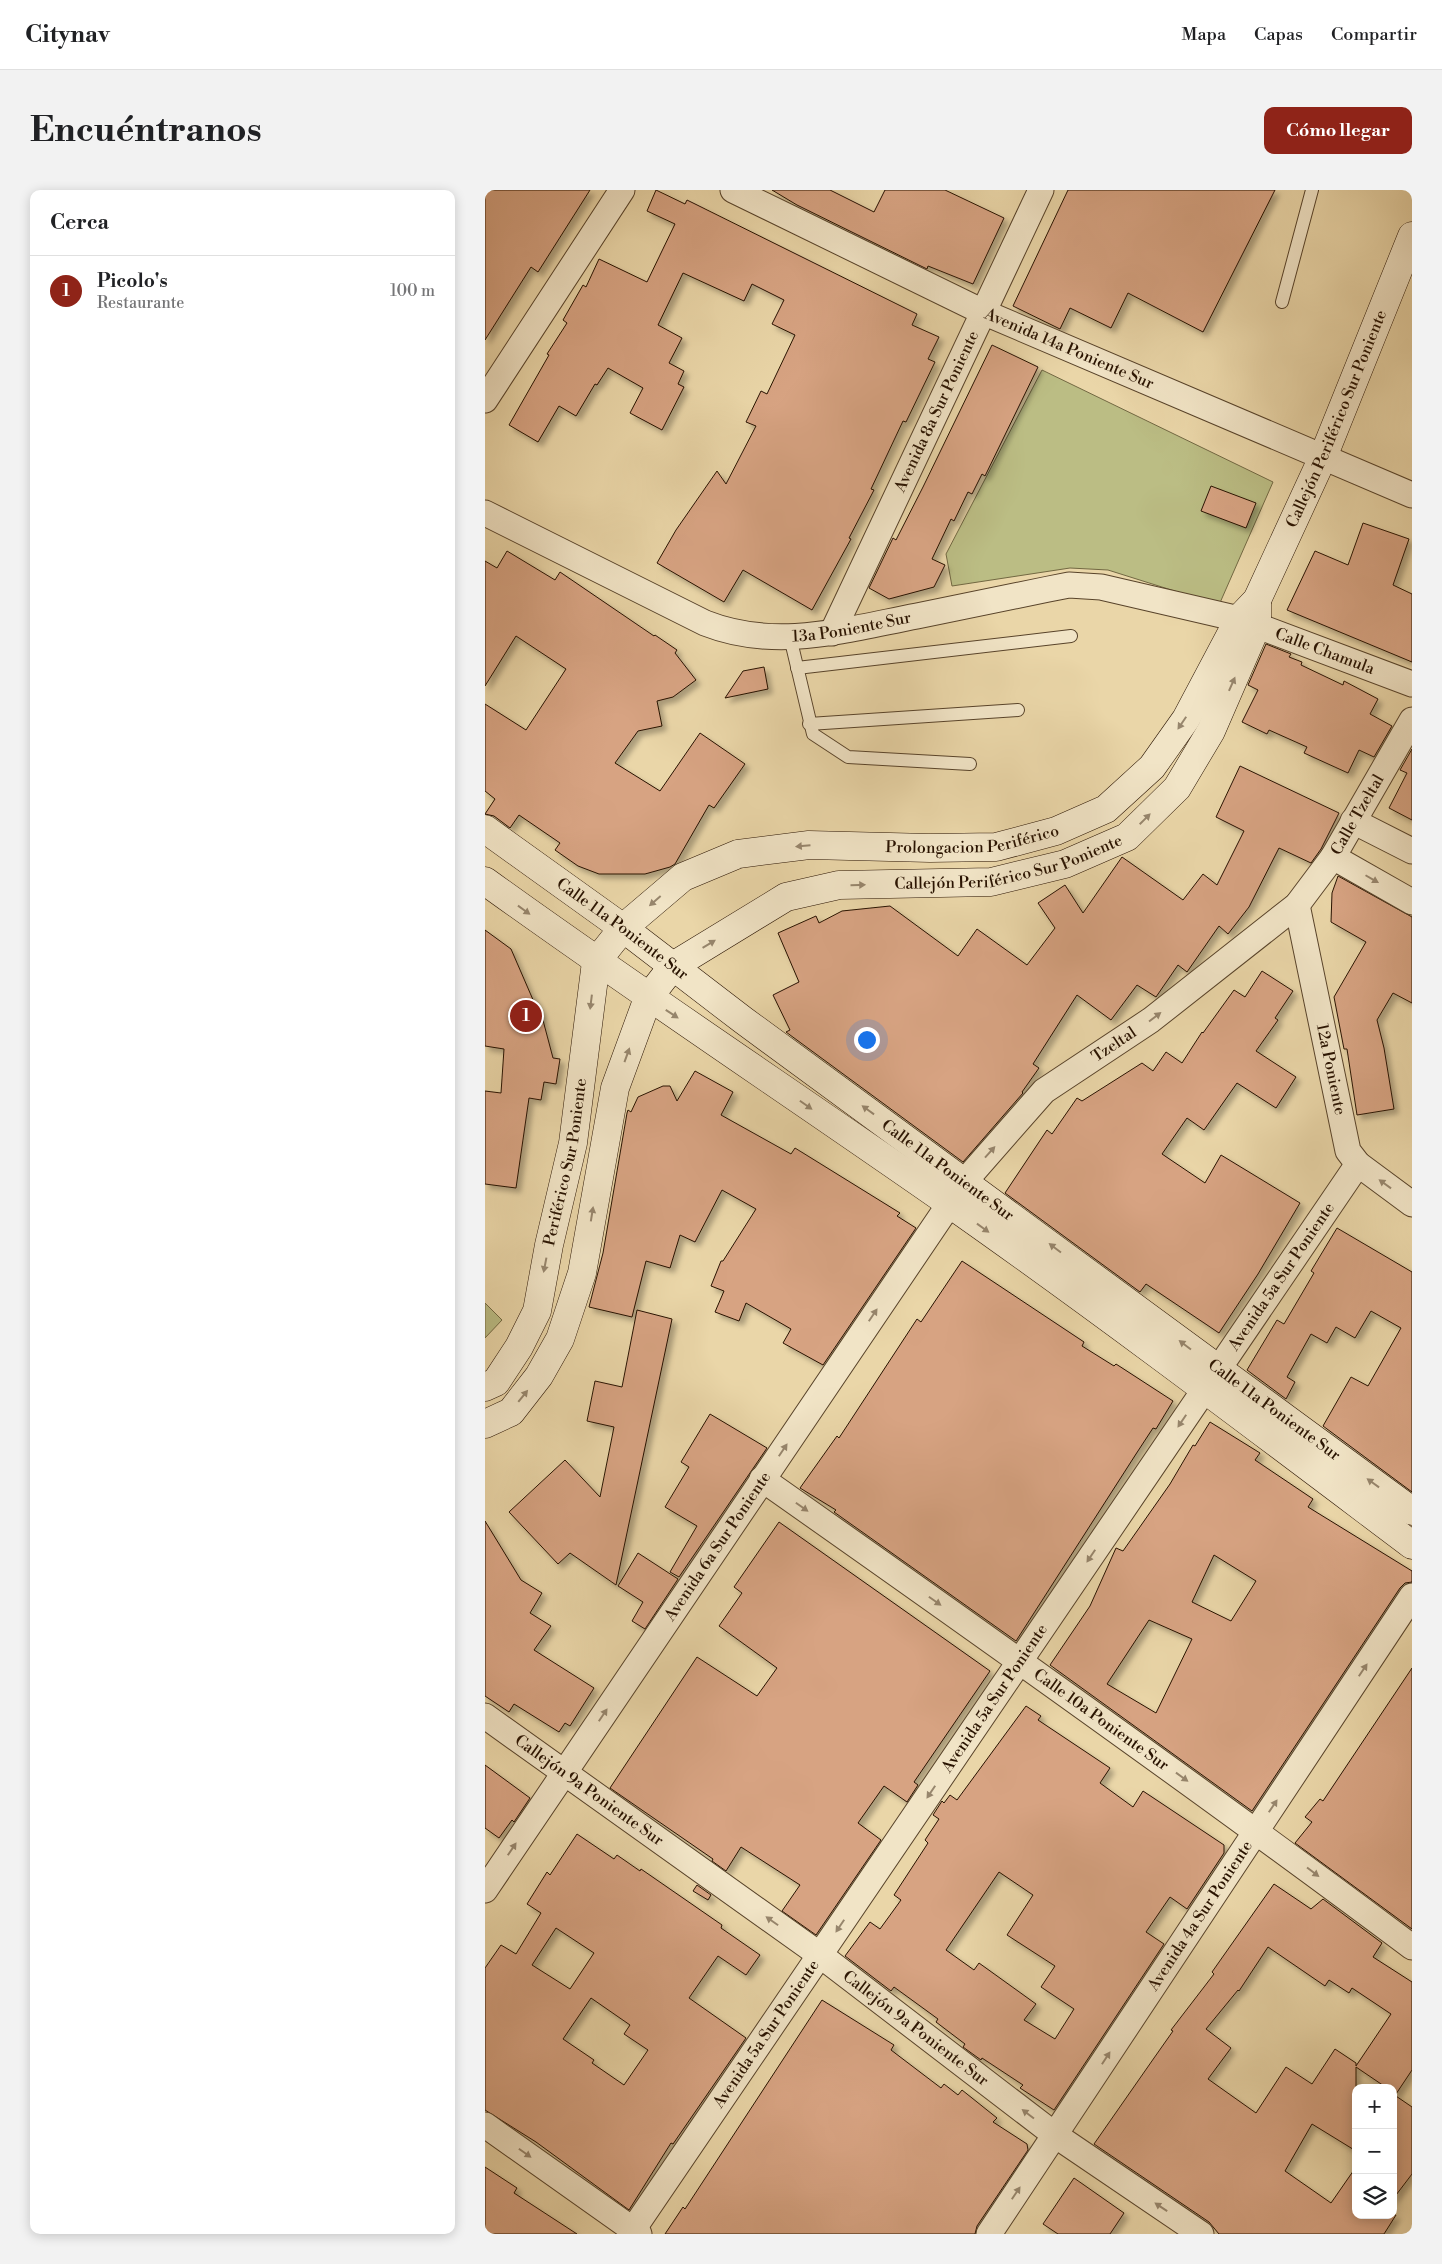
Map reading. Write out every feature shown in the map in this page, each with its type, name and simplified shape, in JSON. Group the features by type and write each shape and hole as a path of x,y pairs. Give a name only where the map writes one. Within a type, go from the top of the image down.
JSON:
{"main road":[{"name":"Callejón Periférico Sur Poniente","path":"648,998 673,966 785,897 839,885 991,882 1065,864 1127,837 1177,788 1211,731 1251,615 1323,457 1412,236"},
{"name":"Prolongacion Periférico","path":"623,928 683,877 738,854 809,845 930,848 996,846 1056,831 1106,809 1152,767 1186,719 1251,615"},
{"name":"Calle 11a Poniente Sur","path":"485,829 623,928 743,1020 965,1181 1211,1379 1412,1545"},
{"name":"Calle 11a Poniente Sur","path":"485,881 596,962 949,1203 1412,1511"},
{"path":"596,962 623,928"},
{"name":"Periférico Sur Poniente","path":"485,1387 496,1382 519,1347 537,1311 549,1246 573,1142 596,962"},
{"path":"485,1424 511,1412 539,1376 560,1339 582,1273 615,1088 648,998"}],"street":[{"path":"485,400 622,190"},
{"name":"Avenida 14a Poniente Sur","path":"733,190 983,312 1412,495"},
{"name":"Avenida 8a Sur Poniente","path":"833,632 1041,190"},
{"name":"13a Poniente Sur","path":"485,513 705,623 728,632 753,637 790,638 833,632 1069,585 1101,587 1251,615"},
{"name":"Calle Chamula","path":"1251,615 1412,684"},
{"name":"Calle Tzeltal","path":"1297,905 1333,857 1412,720"},
{"path":"1353,821 1412,851"},
{"path":"1333,857 1412,902"},
{"name":"12a Poniente","path":"1297,905 1348,1151 1358,1164 1412,1204"},
{"name":"Tzeltal","path":"949,1203 965,1181 1044,1091 1151,1020 1297,905"},
{"name":"Avenida 5a Sur Poniente","path":"634,2233 820,1955 1358,1164"},
{"name":"Avenida 6a Sur Poniente","path":"485,1890 949,1203"},
{"name":"Calle 10a Poniente Sur","path":"763,1479 1257,1830 1412,1947"},
{"name":"Avenida 4a Sur Poniente","path":"989,2234 1412,1596"},
{"name":"Callejón 9a Poniente Sur","path":"485,1716 563,1774 820,1955 1055,2134 1201,2234"},
{"path":"485,2125 634,2233"}],"lane":[{"path":"1282,302 1312,190"},
{"path":"797,668 1071,636"},
{"path":"790,638 797,659 797,668 809,724 813,734 847,757 970,764"},
{"path":"809,724 1018,710"}],"green space":[{"path":"1042,370 1273,482 1219,605 1108,570 1070,568 952,586 946,554"},
{"path":"485,1303 502,1320 485,1338"}],"building":[{"path":"485,190 590,190 538,272 531,267 485,340"},
{"path":"656,190 685,204 687,200 917,314 912,325 939,337 928,359 935,362 906,422 903,421 871,489 874,490 849,538 851,539 812,610 743,570 724,602 657,563 676,530 717,471 726,484 756,426 746,422 761,391 767,394 795,335 772,324 784,300 752,284 744,301 683,273 658,325 682,338 669,363 684,371 678,384 684,387 662,430 630,413 643,388 608,368 597,385 595,384 576,416 559,406 538,442 509,425 549,355 547,354 567,323 563,320 583,285 586,287 599,259 647,282 675,224 647,211"},
{"path":"772,190 830,190 874,212 885,190 945,190 1004,218 973,284 928,266 927,269 797,205"},
{"path":"1068,190 1275,190 1203,332 1128,293 1111,328 1070,308 1060,329 1013,306"},
{"path":"992,345 1038,367 985,476 982,474 972,494 968,492 954,521 951,519 932,559 945,565 934,587 889,599 869,588 893,538 896,540 923,487"},
{"path":"1211,486 1256,503 1246,528 1201,511"},
{"path":"1363,523 1409,539 1393,585 1412,594 1412,662 1287,610 1315,551 1348,565"},
{"path":"507,551 555,580 560,572 677,650 675,653 696,680 673,697 657,701 662,726 638,731 615,763 660,791 700,733 745,764 714,808 709,805 675,864 670,867 645,874 599,874 578,866 555,850 560,843 519,815 510,828 494,816 485,814 495,799 485,791 485,704 526,730 566,669 516,636 485,686 485,561 497,568"},
{"path":"1266,644 1291,654 1289,657 1302,662 1301,665 1343,685 1344,681 1378,699 1370,714 1392,726 1374,757 1359,750 1348,773 1304,753 1307,747 1269,730 1267,734 1242,722 1258,690 1248,685"},
{"path":"764,667 768,689 725,698 743,671"},
{"path":"1412,749 1412,820 1389,808 1407,773 1400,770"},
{"path":"1240,766 1339,813 1321,849 1311,863 1279,848 1249,907 1228,934 1219,926 1187,972 1178,965 1156,997 1137,985 1111,1020 1077,995 1033,1064 1039,1068 1023,1093 963,1162 786,1032 790,1030 773,995 799,982 778,933 816,916 819,923 842,911 890,906 958,956 977,929 1027,965 1055,928 1038,903 1065,885 1083,913 1122,857 1183,900 1203,874 1217,885 1244,831 1216,817"},
{"path":"1338,876 1412,917 1412,1003 1393,993 1377,1020 1384,1048 1394,1109 1357,1115 1347,1049 1344,1049 1334,997 1366,942 1331,922 1332,893"},
{"path":"485,930 511,949 537,1009 540,1009 553,1058 560,1059 556,1084 544,1082 541,1100 529,1098 516,1188 485,1184 485,1091 501,1093 504,1049 485,1046"},
{"path":"1262,971 1293,991 1275,1018 1278,1020 1256,1051 1296,1077 1276,1108 1237,1083 1204,1130 1187,1118 1162,1154 1205,1183 1221,1155 1300,1203 1258,1274 1219,1333 1146,1284 1140,1292 1005,1193 1047,1130 1052,1134 1077,1098 1082,1101 1142,1063 1153,1071 1166,1052 1182,1063 1202,1032 1234,990 1245,997"},
{"path":"695,1071 733,1092 721,1115 791,1154 795,1148 900,1213 897,1216 916,1228 823,1365 783,1343 791,1329 746,1303 739,1321 715,1312 724,1291 711,1286 721,1261 723,1261 756,1209 722,1190 695,1242 680,1235 670,1268 646,1261 632,1317 589,1307 603,1253 628,1110 631,1112 638,1097 663,1086 670,1086 677,1101"},
{"path":"1337,1228 1412,1272 1412,1492 1323,1426 1351,1377 1368,1386 1401,1328 1371,1311 1355,1338 1336,1327 1327,1343 1311,1334 1287,1377 1295,1382 1286,1399 1247,1370 1277,1320 1284,1324 1314,1273 1311,1271"},
{"path":"962,1261 1084,1342 1082,1346 1114,1366 1116,1364 1173,1401 1156,1429 1153,1428 1016,1641 834,1512 836,1510 800,1488 837,1436 839,1438 917,1319 921,1322"},
{"path":"637,1310 672,1319 616,1585 570,1553 558,1564 509,1512 565,1460 600,1497 614,1427 587,1421 595,1381 622,1387"},
{"path":"710,1414 767,1448 679,1577 670,1572 697,1526 665,1507 689,1467 681,1462"},
{"path":"1210,1422 1260,1453 1255,1460 1313,1499 1308,1507 1412,1571 1412,1582 1405,1583 1400,1588 1252,1811 1050,1665 1090,1606 1116,1548 1123,1551 1170,1484 1193,1445 1195,1446","holes":["1214,1555 1256,1581 1231,1621 1192,1602","1149,1620 1192,1639 1156,1713 1107,1684"]},
{"path":"485,1521 521,1580 542,1593 530,1613 551,1626 534,1650 594,1688 570,1726 565,1723 559,1732 514,1704 509,1712 485,1696"},
{"path":"779,1522 990,1671 914,1782 918,1785 907,1802 884,1786 858,1823 881,1840 816,1935 782,1911 800,1885 741,1847 726,1871 712,1861 713,1859 610,1788 697,1657 757,1696 777,1668 719,1626 742,1593 734,1587"},
{"path":"638,1553 678,1579 645,1629 632,1621 643,1602 618,1586"},
{"path":"1412,1668 1412,1929 1295,1843 1312,1822 1305,1817 1320,1799 1323,1801"},
{"path":"1026,1706 1041,1716 1038,1720 1110,1768 1100,1783 1133,1807 1143,1791 1224,1845 1224,1853 1187,1909 1170,1897 1146,1932 1164,1944 1054,2110 1020,2088 1023,2085 963,2047 965,2044 936,2022 938,2019 894,1987 891,1991 845,1956 870,1922 880,1929 901,1900 894,1895 928,1843 925,1840 939,1819 933,1815 942,1801 944,1803 950,1795 957,1800","holes":["999,1872 1033,1895 1007,1935 1055,1966 1041,1987 1074,2009 1055,2039 1024,2020 1036,2004 979,1963 974,1970 946,1950"]},
{"path":"485,1765 530,1798 514,1822 512,1820 499,1838 485,1828"},
{"path":"577,1834 614,1859 617,1855 640,1871 641,1869 722,1925 721,1928 760,1955 746,1975 718,1956 689,1998 746,2038 673,2144 671,2143 629,2210 536,2142 485,2110 485,1968 501,1945 516,1954 541,1913 527,1904 547,1872 550,1875","holes":["556,1928 594,1953 570,1989 532,1965","591,1998 630,2025 624,2034 648,2050 624,2085 592,2063 594,2060 563,2039"]},
{"path":"1274,1884 1311,1909 1323,1899 1382,1943 1373,1957 1412,1982 1412,2070 1397,2092 1397,2084 1381,2084 1356,2067 1356,2084 1352,2084 1352,2149 1312,2124 1285,2171 1331,2203 1352,2173 1352,2219 1393,2219 1384,2234 1219,2234 1209,2222 1094,2144 1173,2031 1171,2030 1214,1974 1212,1972","holes":["1268,1947 1325,1986 1329,1980 1349,1993 1352,1988 1391,2014 1356,2066 1356,2063 1335,2049 1312,2084 1286,2067 1256,2113 1208,2079 1231,2048 1206,2029 1239,1991"]},
{"path":"697,1885 711,1895 708,1900 693,1891"},
{"path":"822,2000 894,2045 891,2050 941,2088 944,2084 958,2095 962,2090 997,2118 993,2122 1027,2144 1028,2150 977,2226 975,2234 665,2234 683,2207 685,2209"},
{"path":"1397,2097 1412,2107 1412,2174 1397,2194"},
{"path":"485,2167 517,2188 514,2193 577,2234 485,2234"},
{"path":"1074,2178 1124,2213 1110,2234 1058,2234 1043,2224"}],"place":[{"name":"Picolo's","path":"526,1016"}]}
